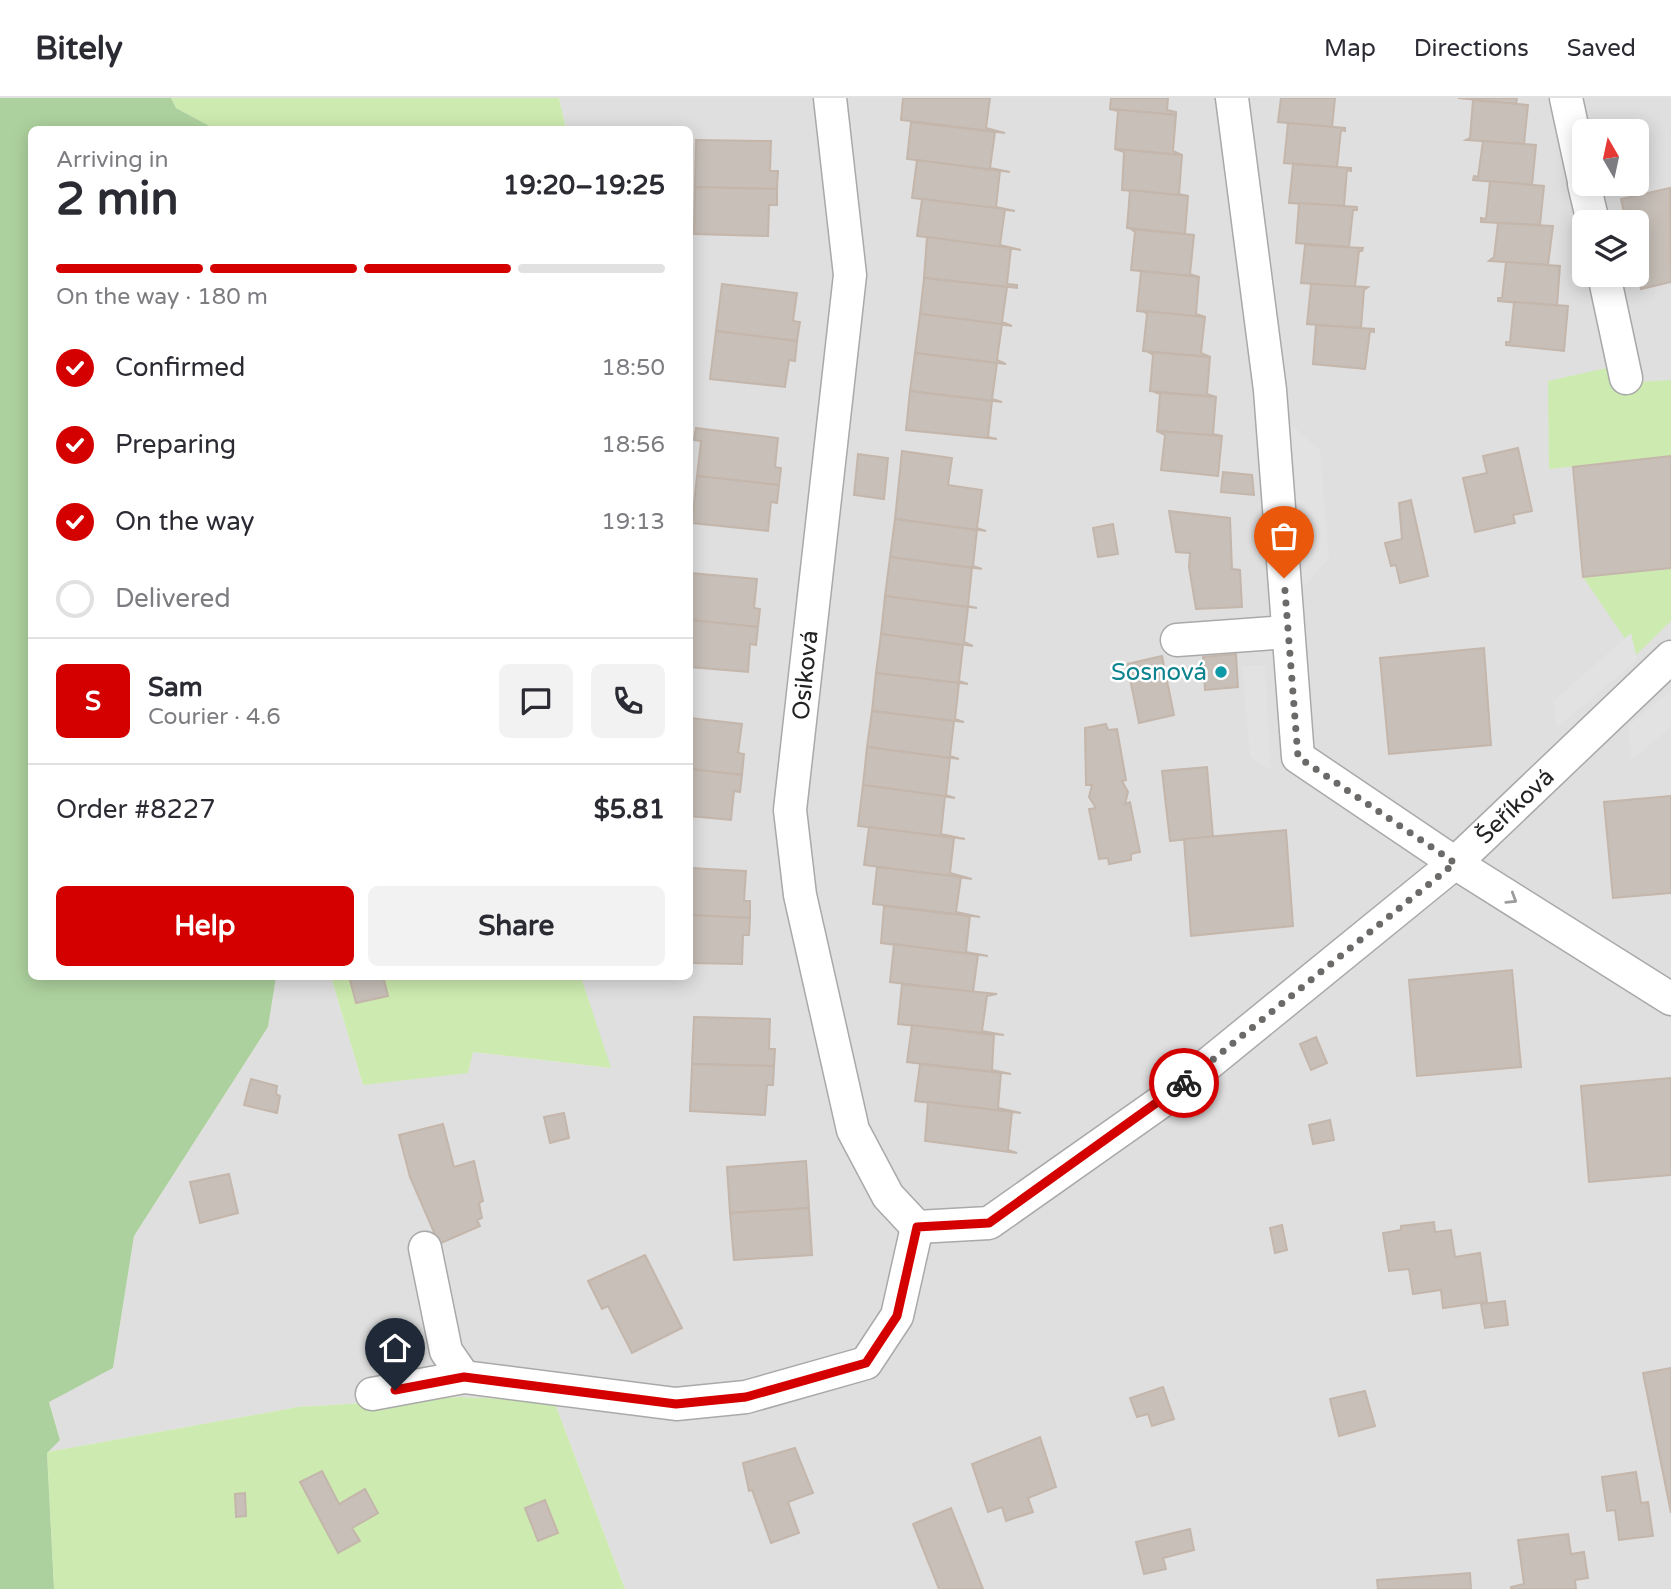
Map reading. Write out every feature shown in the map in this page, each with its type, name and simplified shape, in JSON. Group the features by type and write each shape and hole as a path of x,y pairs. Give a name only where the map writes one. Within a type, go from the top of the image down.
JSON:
{"street":[{"name":"Osiková","path":"830,98 850,275 790,810 800,895 853,1130 888,1196 917,1227"},
{"path":"1232,98 1270,390 1298,757 1455,863 1671,999"},
{"path":"1566,98 1572,126"},
{"path":"1607,287 1626,378"},
{"path":"1177,640 1288,632"},
{"name":"Šeříková","path":"917,1227 989,1223 1165,1099 1455,863 1671,657"},
{"path":"372,1394 464,1377 676,1404 746,1397 866,1363 897,1316 917,1227"},
{"path":"425,1248 446,1351 464,1377"}],"shaded area":[{"path":"559,98 1671,98 1671,1589 625,1589 554,1401 459,1397 298,1407 47,1452 60,1440 49,1401 113,1368 134,1236 268,1027 276,980 332,980 363,1085 473,1052 610,1068 582,980 693,980 693,126 565,126"},
{"path":"1280,415 1320,450 1329,559 1295,596"},
{"path":"1631,633 1637,660 1557,728 1553,701"},
{"path":"1265,665 1271,770 1250,757 1242,666"},
{"path":"1671,690 1671,727 1631,761 1629,725"}],"green space":[{"path":"0,98 171,98 176,108 209,126 28,126 28,980 276,980 268,1027 134,1236 113,1368 49,1402 60,1440 47,1453 54,1589 0,1589"},
{"path":"171,98 559,98 565,126 209,126 176,108"},
{"path":"1629,363 1637,382 1671,380 1671,456 1549,469 1548,381"},
{"path":"1671,569 1671,621 1636,655 1583,577"},
{"path":"332,980 582,980 611,1068 473,1052 468,1073 363,1085"},
{"path":"460,1397 554,1401 625,1589 54,1589 47,1452 298,1407"}],"building":[{"path":"903,98 990,98 986,128 1005,133 901,120"},
{"path":"1111,98 1168,98 1167,110 1176,112 1176,115 1110,109"},
{"path":"1281,98 1335,98 1332,127 1278,122"},
{"path":"1458,98 1517,98 1516,104"},
{"path":"1473,100 1528,105 1524,144 1466,140 1470,138"},
{"path":"1110,109 1176,115 1173,151 1182,155 1115,149 1118,111"},
{"path":"911,122 995,132 990,168 1010,172 907,159"},
{"path":"1288,123 1345,128 1345,131 1341,130 1337,167 1284,163"},
{"path":"696,140 771,141 770,171 778,171 777,189 695,187"},
{"path":"1483,141 1536,145 1532,185 1473,180 1474,176 1478,177"},
{"path":"1115,149 1182,155 1179,194 1188,196 1122,190 1124,152"},
{"path":"917,160 1000,171 996,207 1015,211 912,198"},
{"path":"1293,164 1351,168 1351,171 1347,170 1344,206 1289,203"},
{"path":"1490,181 1544,186 1540,225 1481,222 1481,218 1486,219"},
{"path":"695,187 777,189 777,205 769,205 768,236 694,234"},
{"path":"1670,188 1671,282 1641,289 1649,287 1649,210 1623,210 1621,199 1649,196 1649,193"},
{"path":"1130,190 1188,196 1185,234 1127,228"},
{"path":"922,199 1005,209 1000,245 1021,250 917,236"},
{"path":"1299,203 1357,207 1357,210 1353,210 1349,247 1296,243"},
{"path":"1498,223 1553,226 1548,265 1489,261 1494,257"},
{"path":"1131,229 1194,235 1190,274 1199,277 1131,270 1135,232"},
{"path":"927,237 1011,248 1007,284 1017,285 1017,288 924,278"},
{"path":"1305,245 1363,248 1359,251 1355,287 1301,283"},
{"path":"1506,262 1560,266 1557,306 1498,301 1498,298 1502,298"},
{"path":"1141,271 1199,277 1196,314 1205,317 1137,311"},
{"path":"924,278 1007,287 1002,322 1012,326 920,314"},
{"path":"722,284 797,293 793,321 800,322 797,341 716,331"},
{"path":"1311,284 1368,287 1364,290 1361,328 1307,324"},
{"path":"1514,302 1568,306 1564,351 1506,345 1506,342 1510,342"},
{"path":"1143,311 1205,317 1201,353 1210,357 1143,351 1147,314"},
{"path":"920,314 1002,324 997,360 1006,364 915,353"},
{"path":"1316,325 1374,329 1374,332 1370,331 1365,369 1313,364"},
{"path":"716,331 797,341 795,361 789,360 785,387 710,379"},
{"path":"1148,352 1210,357 1207,394 1216,397 1150,391 1153,355"},
{"path":"915,353 997,363 992,399 1002,402 910,391"},
{"path":"910,391 992,401 988,437 997,439 906,430"},
{"path":"1154,392 1216,397 1213,434 1222,436 1157,431 1160,394"},
{"path":"696,428 778,438 775,467 781,468 779,485 697,476 701,441 694,440"},
{"path":"1157,431 1222,436 1218,476 1161,470 1165,435"},
{"path":"1518,448 1532,511 1513,515 1515,523 1475,532 1463,478 1487,473 1483,456"},
{"path":"902,451 952,458 948,485 982,490 977,528 986,531 895,519"},
{"path":"858,454 888,458 884,499 854,495"},
{"path":"1671,456 1671,568 1583,577 1573,467"},
{"path":"1223,472 1252,475 1254,495 1221,492"},
{"path":"697,476 779,485 777,503 771,502 768,531 693,523"},
{"path":"1411,500 1428,576 1400,583 1396,565 1391,566 1385,543 1402,539 1399,503"},
{"path":"1169,511 1230,518 1232,569 1240,570 1242,607 1196,609 1189,567 1190,553 1176,552"},
{"path":"895,519 977,530 973,566 982,569 890,557"},
{"path":"1113,524 1118,554 1098,557 1093,528"},
{"path":"890,557 972,568 968,606 977,608 885,596"},
{"path":"693,573 757,579 754,608 760,609 758,627 693,620"},
{"path":"885,596 968,607 964,642 973,646 881,634"},
{"path":"693,620 758,627 756,645 750,644 748,672 693,667"},
{"path":"881,634 963,645 959,681 968,684 876,673"},
{"path":"1484,648 1491,745 1389,754 1380,658"},
{"name":"Sosnová","path":"1236,654 1238,687 1205,690 1203,657"},
{"path":"1162,656 1174,715 1139,723 1127,664"},
{"path":"876,673 959,683 955,719 964,722 872,711"},
{"path":"872,711 954,721 950,756 959,759 867,747"},
{"path":"693,718 742,724 738,753 744,754 742,775 693,769"},
{"path":"1106,724 1108,730 1117,729 1126,780 1122,781 1128,792 1125,804 1130,802 1140,852 1131,854 1131,860 1109,864 1108,858 1099,859 1089,809 1096,808 1089,797 1092,785 1086,785 1085,728"},
{"path":"867,747 950,758 946,795 955,798 863,785"},
{"path":"1207,767 1213,837 1170,841 1162,771"},
{"path":"693,769 742,775 740,792 734,791 731,820 693,816"},
{"path":"863,785 945,796 941,834 965,839 858,826"},
{"path":"1671,796 1671,893 1613,898 1604,802"},
{"path":"869,827 954,838 950,873 972,879 864,865"},
{"path":"1286,830 1293,926 1191,936 1184,839"},
{"path":"877,867 961,877 956,912 980,917 873,904"},
{"path":"693,868 746,871 744,901 750,901 750,918 693,915"},
{"path":"884,906 970,916 966,952 988,956 881,943"},
{"path":"693,915 750,918 749,935 743,935 742,964 693,963"},
{"path":"894,944 978,955 973,992 890,982"},
{"path":"1512,970 1521,1067 1417,1076 1409,980"},
{"path":"350,980 384,980 388,996 356,1003"},
{"path":"902,984 997,994 987,996 982,1031 1004,1035 898,1024"},
{"path":"694,1017 770,1019 769,1049 775,1049 774,1066 692,1064"},
{"path":"912,1025 994,1035 992,1070 1011,1074 907,1062"},
{"path":"1316,1037 1327,1063 1311,1070 1300,1044"},
{"path":"692,1064 774,1066 773,1085 767,1085 765,1115 690,1111"},
{"path":"920,1064 1001,1073 998,1108 1021,1113 915,1101"},
{"path":"1671,1078 1671,1175 1589,1182 1581,1086"},
{"path":"251,1079 277,1086 276,1094 280,1096 277,1113 244,1105"},
{"path":"928,1102 1012,1112 1008,1150 1017,1153 925,1141"},
{"path":"564,1113 569,1138 550,1143 544,1117"},
{"path":"1330,1120 1334,1140 1313,1144 1309,1125"},
{"path":"443,1124 454,1167 474,1161 483,1201 479,1203 482,1218 477,1220 480,1226 439,1244 410,1177 399,1135"},
{"path":"806,1161 809,1208 730,1213 727,1167"},
{"path":"229,1174 238,1213 200,1223 190,1182"},
{"path":"809,1208 812,1255 734,1260 730,1213"},
{"path":"1434,1222 1435,1232 1451,1230 1455,1257 1480,1253 1487,1302 1443,1308 1441,1290 1413,1294 1409,1269 1389,1271 1383,1233 1401,1230 1401,1226"},
{"path":"1282,1225 1287,1250 1275,1253 1270,1228"},
{"path":"645,1255 682,1328 632,1353 608,1306 602,1309 588,1281"},
{"path":"1505,1301 1508,1325 1485,1328 1481,1304"},
{"path":"1671,1368 1671,1513 1643,1373"},
{"path":"1163,1387 1174,1419 1152,1426 1148,1414 1137,1417 1130,1398"},
{"path":"1365,1391 1375,1426 1339,1436 1330,1399"},
{"path":"1040,1437 1056,1487 1028,1498 1033,1512 1006,1521 1002,1507 988,1512 972,1464"},
{"path":"795,1448 813,1493 788,1502 799,1533 771,1543 752,1490 749,1491 743,1463"},
{"path":"322,1471 339,1504 365,1489 378,1513 352,1528 360,1541 338,1553 300,1482"},
{"path":"1636,1472 1641,1503 1648,1502 1653,1536 1619,1540 1615,1510 1607,1511 1602,1477"},
{"path":"245,1493 246,1516 236,1517 235,1494"},
{"path":"545,1500 558,1533 538,1541 525,1508"},
{"path":"951,1508 983,1589 939,1589 913,1524"},
{"path":"1190,1529 1194,1550 1163,1558 1166,1569 1144,1574 1136,1542"},
{"path":"1568,1534 1571,1554 1584,1552 1588,1578 1575,1580 1576,1589 1511,1589 1524,1584 1518,1540"},
{"path":"1470,1573 1471,1589 1378,1589 1377,1580"}],"way so far":[{"path":"1184,1083 1455,863 1298,757 1284,578"}],"place":[{"name":"Sosnová","path":"1221,672"}],"route":[{"path":"395,1390 464,1377 676,1404 746,1397 866,1363 897,1316 917,1227 989,1223 1184,1083"}]}
